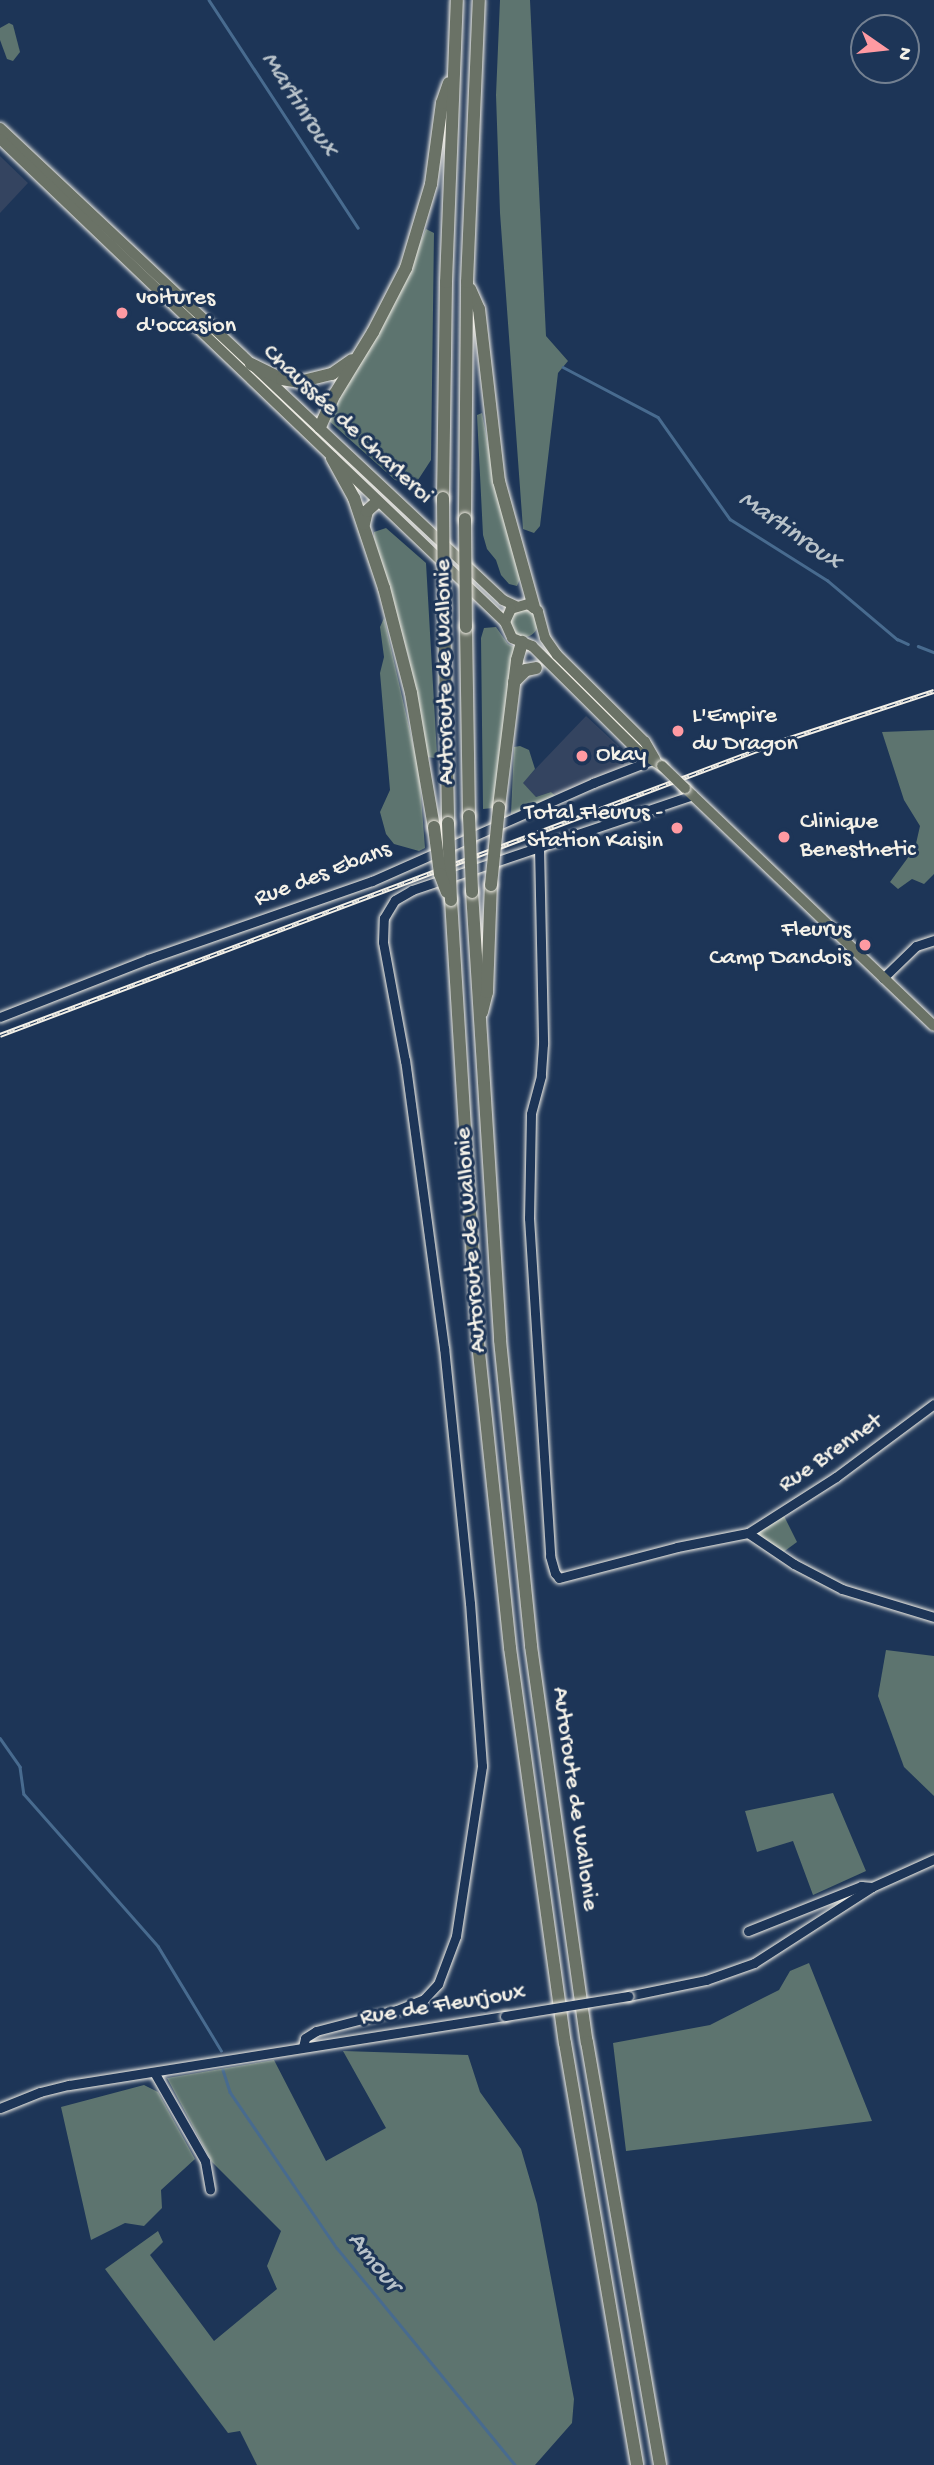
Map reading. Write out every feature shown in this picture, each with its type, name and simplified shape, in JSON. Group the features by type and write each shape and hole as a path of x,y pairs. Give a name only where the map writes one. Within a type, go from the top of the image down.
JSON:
{"highway":[{"name":"Autoroute de Wallonie","path":"457,0 443,498 444,608 451,900 478,1342 510,1648 557,1989 636,2465"},
{"name":"Autoroute de Wallonie","path":"479,0 467,282 466,627 469,816 478,1026 500,1340 531,1646 597,2101 660,2465"},
{"path":"320,427 335,394 389,304 415,241 431,184 442,103 453,73"},
{"path":"467,282 479,309 499,481 534,607"},
{"path":"251,364 282,379 299,382 332,374 358,356"},
{"path":"327,454 349,487 384,588 411,693 435,827 440,874 451,900"},
{"path":"364,524 367,511 377,502"},
{"path":"478,1026 487,992 491,885 514,682 522,642"},
{"path":"514,682 526,670 536,668"}],"main road":[{"name":"Chaussée de Charleroi","path":"0,128 503,600 516,606"},
{"name":"Chaussée de Charleroi","path":"0,139 505,622"},
{"path":"320,427 327,454"},
{"path":"377,502 398,501"},
{"path":"590,703 538,651 512,638 505,622 508,613 516,606 534,607 542,616 545,638 617,722"},
{"path":"522,642 535,639 543,628"},
{"path":"536,668 547,668 645,742 659,763 934,1026"}],"street":[{"name":"Rue des Ebans","path":"0,1017 148,958 372,881 593,783 659,763"},
{"path":"303,2047 305,2038 316,2031 397,2010 424,1999 438,1984 456,1936 482,1766 470,1603 444,1348 405,1061 383,942 384,918 396,900 412,891 689,792"},
{"path":"539,847 543,1044 541,1076 531,1114 528,1218 552,1566 559,1578 677,1547 748,1533 794,1564 842,1590 934,1617"},
{"path":"883,978 916,946 934,940"},
{"name":"Rue Brennet","path":"748,1533 836,1478 934,1404"},
{"name":"Rue de Fleurjoux","path":"0,2108 40,2092 628,1996 706,1980 754,1963 872,1887 934,1859"},
{"name":"Rue de Fleurjoux","path":"748,1931 861,1886 872,1887"},
{"path":"154,2072 205,2161 210,2190"}],"shaded area":[{"path":"0,156 28,183 0,213"},
{"path":"586,716 630,757 626,761 629,769 559,797 551,792 536,797 522,783"}],"green space":[{"path":"500,0 530,0 546,336 568,361 558,373 540,526 534,533 523,529 500,213 496,95"},
{"path":"9,23 13,25 20,52 13,61 7,59 0,40 0,28"},
{"path":"426,229 434,233 431,460 418,480 409,484 395,480 328,420 406,276"},
{"path":"482,413 496,486 520,579 517,586 509,584 501,575 483,535 477,415"},
{"path":"386,528 426,563 437,755 435,758 427,757 409,659 374,537 374,532"},
{"path":"524,609 534,613 538,623 534,633 524,637 514,633 510,623 514,613"},
{"path":"384,618 419,770 425,848 419,851 394,844 386,834 380,812 390,790 380,673 384,657 380,627"},
{"path":"496,627 508,644 515,647 493,808 483,809 481,638 484,628"},
{"path":"934,730 934,874 924,884 912,879 898,889 890,882 915,848 920,826 904,800 882,732"},
{"path":"520,746 529,750 535,769 523,783 536,797 551,792 558,798 511,814 514,747"},
{"path":"784,1516 797,1542 782,1553 757,1533"},
{"path":"886,1650 934,1656 934,1796 904,1767 878,1696"},
{"path":"833,1793 866,1871 813,1895 793,1841 757,1852 745,1811"},
{"path":"809,1963 872,2121 626,2151 613,2043 710,2025 779,1990 790,1971"},
{"path":"343,2051 468,2055 480,2092 521,2149 537,2204 574,2399 572,2423 535,2465 257,2465 240,2431 228,2433 105,2269 158,2231 163,2242 150,2255 214,2341 277,2289 267,2266 281,2231 212,2162 167,2078 274,2060 326,2161 386,2128"},
{"path":"144,2085 158,2092 195,2159 161,2190 162,2208 144,2226 125,2223 91,2240 61,2107"}],"waterway":[{"name":"Martinroux","path":"209,0 358,228"},
{"name":"Martinroux","path":"563,367 658,417 730,519 827,580 897,639 908,644"},
{"name":"Martinroux","path":"918,646 934,652"},
{"name":"Amour","path":"0,1738 20,1767 24,1794 158,1946 221,2050"},
{"name":"Amour","path":"223,2070 230,2092 337,2248 515,2465"}],"railway":[{"path":"0,1035 781,741 934,691"}],"place":[{"name":"voitures d'occasion","path":"122,313"},
{"name":"L'Empire du Dragon","path":"678,731"},
{"name":"Okay","path":"582,756"},
{"name":"Total Fleurus - Station Kaisin","path":"677,828"},
{"name":"Clinique Benesthetic","path":"784,837"},
{"name":"Fleurus Camp Dandois","path":"865,945"}]}
